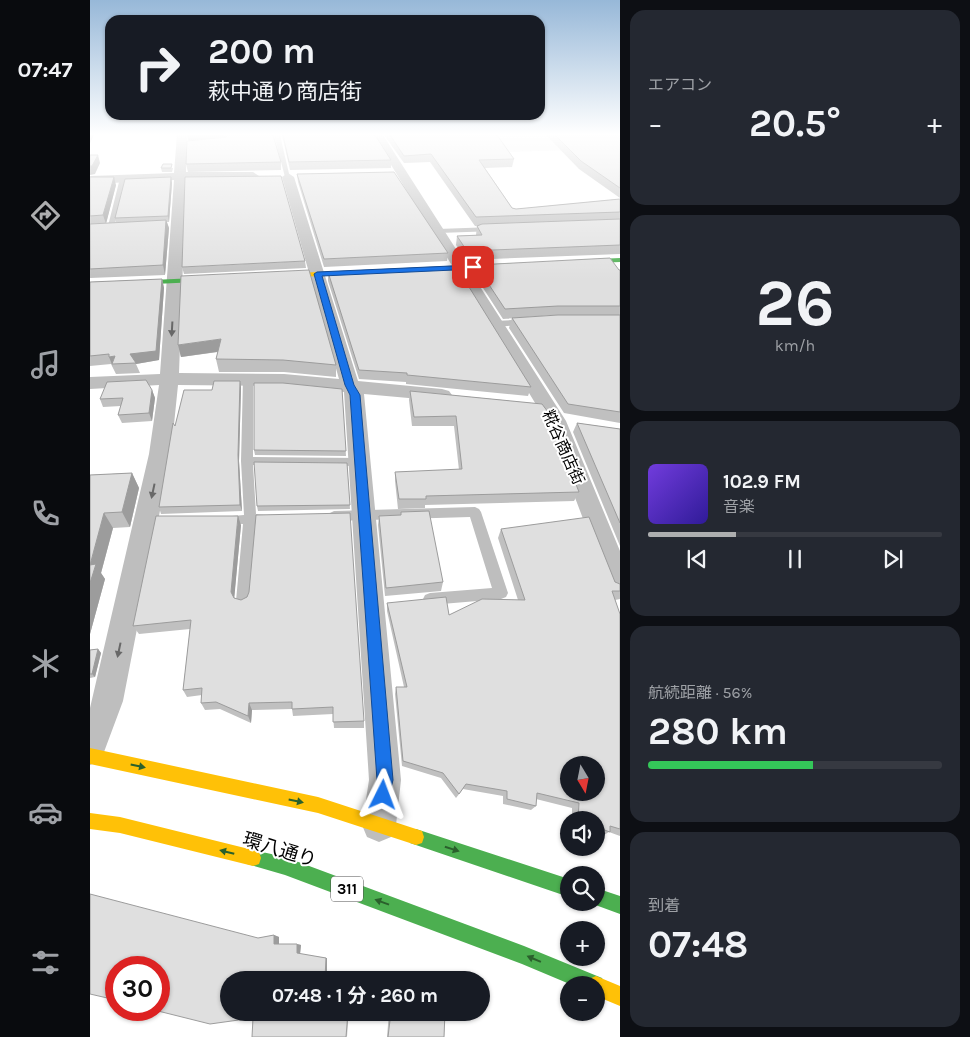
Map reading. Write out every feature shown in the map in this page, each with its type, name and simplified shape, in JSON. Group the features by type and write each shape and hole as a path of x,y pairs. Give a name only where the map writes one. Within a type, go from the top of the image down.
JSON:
{"main road":[{"path":"560,263 615,264"},
{"path":"404,270 463,271 521,265"},
{"path":"262,277 375,272"},
{"path":"90,285 225,278"},
{"path":"90,756 318,805 560,885"},
{"name":"環八通り","path":"90,821 120,825 285,866 515,951 575,976"},
{"path":"605,900 620,904"},
{"name":"環八通り","path":"605,989 620,996"}],"street":[{"path":"90,749 108,700 151,521 169,379 174,281 172,225 179,183"},
{"path":"279,183 317,274 350,385 355,395 363,516 380,604 385,780 379,825"},
{"name":"糀谷商店街","path":"408,183 496,324 559,417 620,582"},
{"path":"90,383 169,379 248,379 350,385 458,397"},
{"path":"527,404 559,417"}],"lane":[{"path":"120,228 107,228 121,183"},
{"path":"438,232 502,229"},
{"path":"496,324 535,321"},
{"path":"243,601 250,519 247,461 248,379"},
{"path":"247,461 360,462"},
{"path":"325,517 475,512 501,593 417,601"},
{"path":"212,520 288,518"}],"building":[{"path":"90,183 112,183 103,215 90,216"},
{"path":"124,183 171,183 168,216 115,218"},
{"path":"185,183 283,183 305,261 182,267"},
{"path":"300,183 402,183 448,253 324,259"},
{"path":"452,183 495,183 512,208 516,209 620,199 620,212 476,217"},
{"path":"620,219 620,245 467,251 457,236 482,235 477,226 482,224"},
{"path":"166,220 163,265 90,269 90,224"},
{"path":"610,258 620,270 620,306 558,306 505,309 476,265"},
{"path":"456,266 531,387 407,375 407,373 359,370 328,272"},
{"path":"309,270 336,365 283,360 216,359 221,339 178,345 181,276"},
{"path":"162,279 156,351 130,354 136,363 112,364 115,356 109,357 109,354 90,356 90,282"},
{"path":"558,315 620,315 620,412 568,404 512,318"},
{"path":"146,380 152,390 149,413 118,415 123,398 100,399 107,382"},
{"path":"214,381 240,381 238,455 240,505 159,507 173,423 175,426 184,390 212,390"},
{"path":"254,383 283,383 342,389 346,451 254,450"},
{"path":"410,391 542,404 548,412 579,492 426,496 426,499 399,499 395,472 462,469 456,416 414,417"},
{"path":"577,423 620,429 620,523"},
{"path":"254,462 347,463 350,505 257,506"},
{"path":"132,473 122,512 104,513 90,565 90,475"},
{"path":"429,511 443,582 386,588 379,516 401,515 401,512"},
{"path":"350,513 364,721 333,722 333,707 292,709 292,702 249,703 248,716 216,702 201,703 202,688 183,690 191,620 133,626 156,516 238,516 231,592 234,598 241,600 247,597 249,592 256,515"},
{"path":"589,517 615,582 620,584 620,591 612,591 620,614 620,829 610,826 610,832 605,830 605,811 579,811 579,803 571,801 605,801 605,756 560,756 560,798 537,793 536,806 507,799 507,791 466,784 459,794 443,773 403,761 396,687 407,687 387,603 446,597 449,615 482,599 525,600 501,529"},
{"path":"96,564 90,583 90,565"},
{"path":"98,649 92,674 90,674 90,650"},
{"path":"90,894 258,938 274,935 274,944 297,944 297,953 326,958 325,971 220,971 220,1021 232,1021 210,1024 170,1014 170,956 105,956 105,997 90,994"},
{"path":"253,1021 347,1021 346,1037 252,1037"},
{"path":"390,1021 445,1021 444,1037 388,1037"}],"traffic: fast":[{"path":"574,262 620,260"},
{"path":"419,270 514,265"},
{"path":"90,285 216,279"},
{"path":"416,837 560,885"},
{"path":"253,858 285,866 524,955 574,976"},
{"path":"605,900 620,905"}],"traffic: slow":[{"path":"272,276 366,272"},
{"path":"90,756 318,805 416,837"},
{"path":"90,821 120,825 253,858"},
{"path":"605,990 620,996"}],"route":[{"path":"383,795 385,780 355,395 350,385 317,274 473,267"}]}
